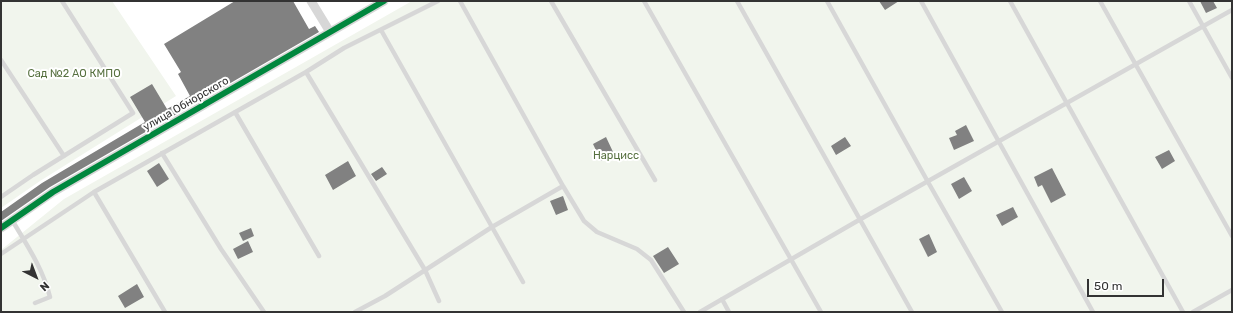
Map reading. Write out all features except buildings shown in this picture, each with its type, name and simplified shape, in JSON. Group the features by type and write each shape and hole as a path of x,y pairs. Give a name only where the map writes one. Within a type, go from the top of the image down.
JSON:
{"street":[{"path":"311,1 330,32"},
{"name":"улица Обнорского","path":"1,228 53,192 384,1"}],"lane":[{"path":"1,197 33,175 133,113 62,1"},
{"path":"1,254 94,192 306,72 344,48 438,1"},
{"path":"460,1 562,186 584,221 597,232 637,249 651,260 684,312"},
{"path":"551,1 655,180"},
{"path":"644,1 821,312"},
{"path":"737,1 912,312"},
{"path":"827,1 1002,312"},
{"path":"921,1 1093,312"},
{"path":"1010,1 1183,312"},
{"path":"1100,1 1232,236"},
{"path":"1189,1 1232,78"},
{"path":"700,312 859,220 1232,10"},
{"path":"381,30 523,282"},
{"path":"1,60 64,156"},
{"path":"306,72 425,270 439,302"},
{"path":"235,112 319,256"},
{"path":"162,153 221,250 264,312"},
{"path":"355,312 385,296 492,228 562,186"},
{"path":"94,192 165,312"},
{"path":"12,220 43,275 50,297 35,303"},
{"path":"1193,312 1232,290"},
{"path":"722,299 729,312"}],"green space":[{"name":"Сад №2 АО КМПО","path":"1,1 112,1 176,96 40,181 1,208"},
{"name":"Нарцисс","path":"412,1 1232,1 1232,312 1,312 1,250 64,199"}],"cycle path":[{"path":"1,228 53,192 384,1"}]}
